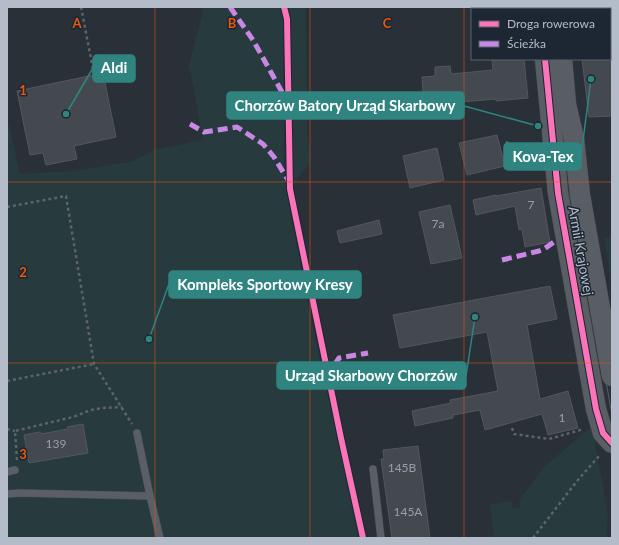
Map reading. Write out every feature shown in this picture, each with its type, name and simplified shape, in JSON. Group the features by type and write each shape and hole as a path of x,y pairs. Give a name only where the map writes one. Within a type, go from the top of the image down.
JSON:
{"street":[{"name":"Armii Krajowej","path":"545,60 558,193 602,437"},
{"name":"Armii Krajowej","path":"562,60 566,104 574,139 579,189 612,376"},
{"path":"555,168 576,162"},
{"path":"558,193 579,189"},
{"path":"569,256 590,252"}],"lane":[{"path":"137,433 160,538"},
{"path":"373,469 381,538"},
{"path":"7,472 15,470"},
{"path":"7,494 150,496"}],"path":[{"path":"81,7 93,69"},
{"path":"506,144 509,140"},
{"path":"508,150 512,152"},
{"path":"7,207 66,196 94,364 137,433"},
{"path":"7,381 94,364"},
{"path":"7,429 15,431 73,417 97,409 122,407"},
{"path":"512,428 514,434 549,438 602,437"},
{"path":"15,431 18,468 15,470"},
{"path":"533,538 577,481 602,437"}],"green space":[{"path":"202,7 280,7 283,19 284,178 309,310 353,507 358,538 7,538 7,117 20,174 72,171 131,162 154,150 203,140 189,64 203,12"},
{"path":"288,7 306,7 307,135 311,162 293,184 291,18"},
{"path":"612,236 612,288 604,238"},
{"path":"592,426 608,516 606,538 494,538 490,505 511,501 513,508 520,507 519,500 545,466"}],"building":[{"path":"612,59 612,116 589,117 582,60"},
{"path":"492,60 524,60 528,98 424,105 422,77 435,76 435,67 450,66 451,74 493,70"},
{"path":"103,73 116,137 74,146 77,159 46,165 43,153 30,155 17,91"},
{"path":"497,135 505,166 467,175 459,143"},
{"path":"437,148 444,180 410,188 403,156"},
{"path":"541,188 550,242 525,247 522,229 519,230 515,206 476,215 473,200"},
{"path":"450,205 462,258 431,264 419,212"},
{"path":"379,220 382,234 340,243 337,231"},
{"path":"550,286 557,319 527,325 540,399 568,391 578,428 548,435 542,414 485,430 480,410 453,415 453,418 415,426 412,411 451,403 450,400 498,391 487,332 400,348 393,315"},
{"path":"83,424 88,453 29,463 24,435 40,432 41,434 68,429 67,427"},
{"path":"418,446 430,538 392,538 381,459 384,459 383,450"}],"tram line":[{"path":"552,60 562,169 612,449"},
{"path":"559,60 573,195 612,415"}],"marked path":[{"path":"230,7 253,40 287,101"},
{"path":"190,124 204,132 237,127 263,144 274,157 288,180"},
{"path":"502,260 539,251 554,242"},
{"path":"331,379 335,364 339,358 368,353"}],"cycle path":[{"path":"284,7 287,19 290,189 363,538"},
{"path":"545,60 558,193 596,409 603,433 612,443"}],"place":[{"name":"Kova-Tex","path":"591,79"},
{"name":"Aldi","path":"66,114"},
{"name":"Chorzów Batory Urząd Skarbowy","path":"538,126"},
{"name":"Urząd Skarbowy Chorzów","path":"475,317"},
{"name":"Kompleks Sportowy Kresy","path":"149,339"}]}
